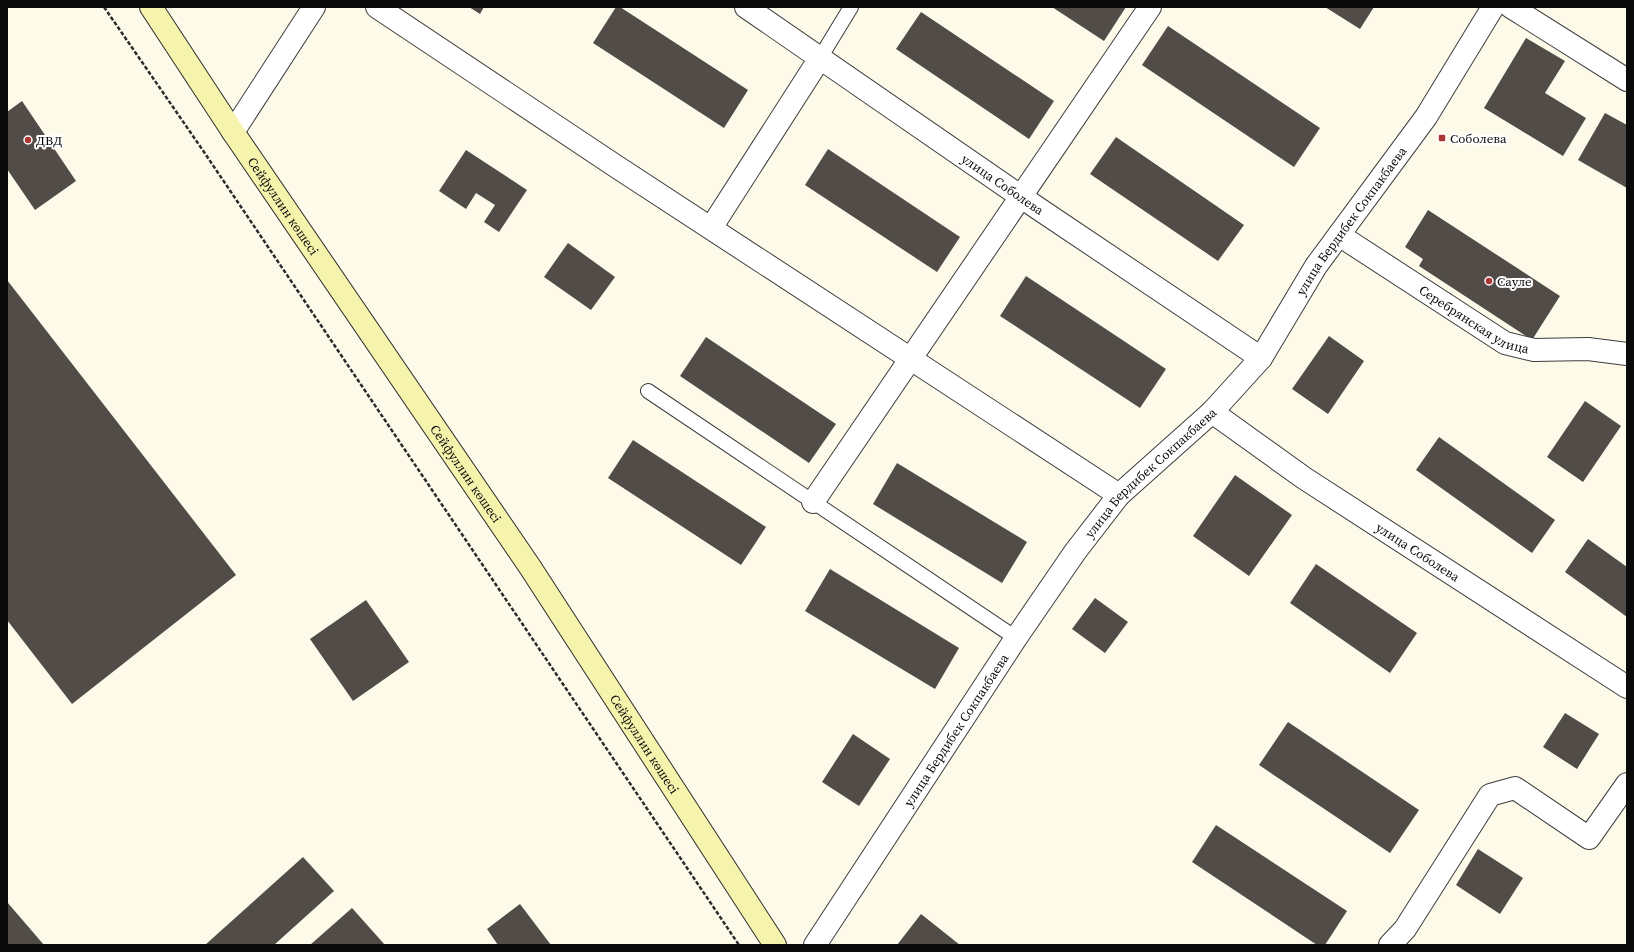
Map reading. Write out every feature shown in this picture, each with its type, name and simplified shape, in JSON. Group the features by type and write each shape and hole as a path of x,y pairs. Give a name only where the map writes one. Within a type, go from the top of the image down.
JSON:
{"main road":[{"name":"Сейфуллин көшесі","path":"151,7 233,132 530,567 775,945"}],"street":[{"path":"233,132 314,7"},
{"path":"377,7 910,359 1119,495"},
{"name":"улица Соболева","path":"746,7 1021,197 1261,358"},
{"path":"814,502 1150,7"},
{"name":"улица Бердибек Сокпакбаева","path":"815,945 1016,638 1076,552 1119,495 1212,412 1261,358 1316,266 1426,117 1493,7"},
{"path":"1511,7 1627,80"},
{"path":"711,228 820,58"},
{"name":"Серебрянская улица","path":"1339,235 1505,342 1534,350 1588,348 1627,354"},
{"name":"улица Соболева","path":"1212,412 1304,478 1627,687"},
{"path":"1390,945 1405,929 1490,795 1515,788 1589,838 1627,784"}],"lane":[{"path":"820,58 851,7"},
{"path":"648,391 1016,638"}],"path":[{"path":"104,7 204,152 740,945"}],"building":[{"path":"469,7 484,7 480,14"},
{"path":"616,7 620,7 748,90 724,128 593,43"},
{"path":"1052,7 1126,7 1104,41"},
{"path":"1325,7 1374,7 1360,29"},
{"path":"921,12 1054,101 1029,139 896,49"},
{"path":"1168,26 1320,128 1294,167 1142,65"},
{"path":"1526,38 1565,61 1545,93 1586,118 1563,156 1484,108"},
{"name":"ДВД","path":"22,101 76,181 35,210 7,169 7,112"},
{"path":"1605,113 1627,125 1627,188 1578,160"},
{"path":"1116,137 1244,225 1218,261 1090,174"},
{"path":"828,149 960,237 937,272 805,185"},
{"path":"466,150 527,190 499,232 484,222 495,205 476,193 466,209 439,191"},
{"name":"Сауле","path":"1428,210 1560,296 1532,340 1419,266 1423,259 1405,247"},
{"path":"568,243 615,277 591,310 544,277"},
{"path":"1026,276 1166,369 1140,408 1000,316"},
{"path":"7,280 236,575 72,704 7,620"},
{"path":"1329,336 1364,361 1328,414 1292,389"},
{"path":"706,337 836,424 809,463 680,376"},
{"path":"1585,401 1621,426 1583,482 1547,457"},
{"path":"1439,437 1555,520 1532,553 1416,470"},
{"path":"633,440 766,527 741,565 608,478"},
{"path":"897,463 1027,542 1002,583 873,504"},
{"path":"1235,475 1292,515 1249,576 1193,536"},
{"path":"1588,539 1627,567 1627,617 1565,572"},
{"path":"1316,564 1417,633 1390,673 1290,603"},
{"path":"830,569 959,648 935,689 805,611"},
{"path":"1095,598 1128,622 1105,653 1072,629"},
{"path":"366,600 409,662 353,701 310,639"},
{"path":"1565,713 1599,734 1577,769 1543,747"},
{"path":"1288,722 1419,810 1390,853 1259,765"},
{"path":"853,734 890,759 859,806 822,782"},
{"path":"1216,825 1347,911 1325,945 1317,945 1192,862"},
{"path":"1478,849 1523,878 1500,914 1456,885"},
{"path":"303,857 334,891 274,945 205,945"},
{"path":"7,902 44,945 7,945"},
{"path":"520,904 551,945 498,945 487,929"},
{"path":"352,908 385,945 310,945"},
{"path":"921,914 960,945 897,945"}],"place":[{"name":"Соболева","path":"1442,138"},
{"name":"ДВД","path":"28,140"},
{"name":"Сауле","path":"1489,281"}]}
